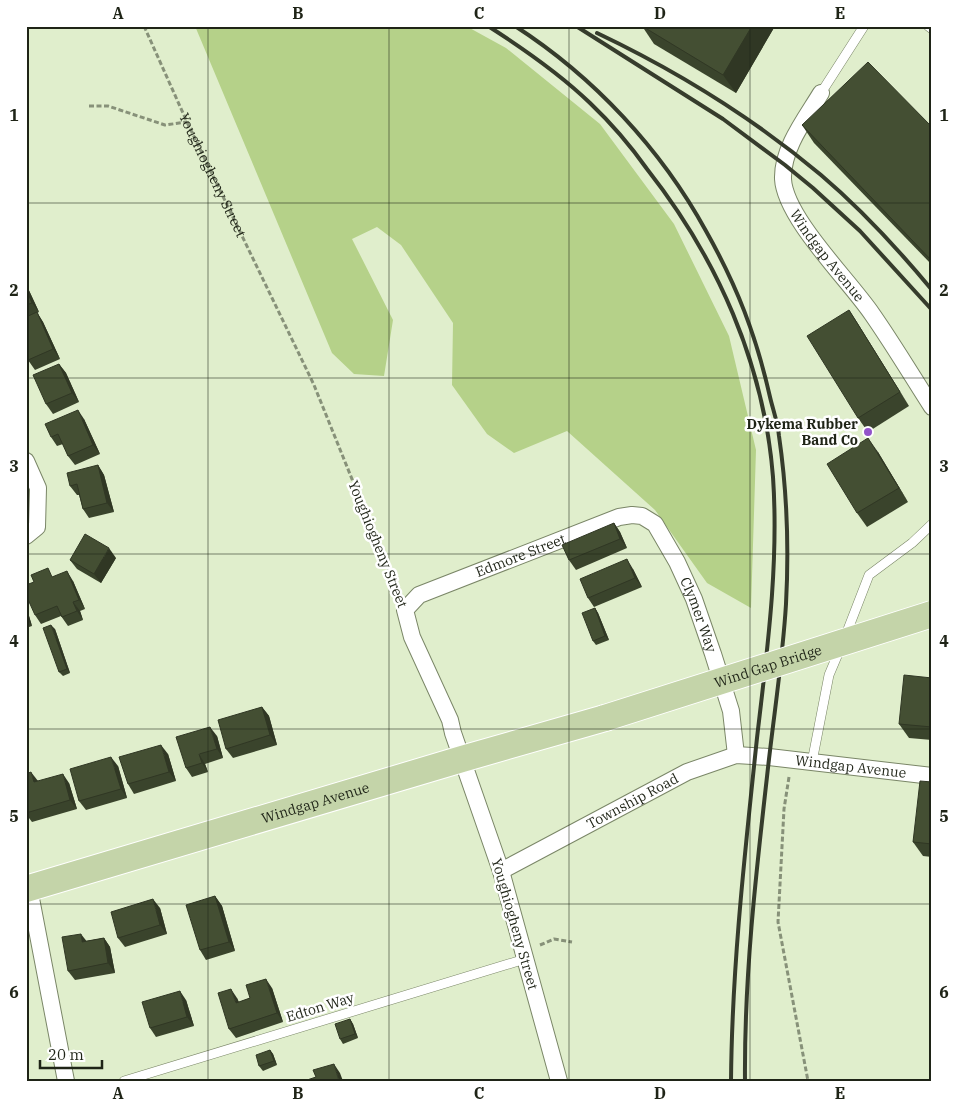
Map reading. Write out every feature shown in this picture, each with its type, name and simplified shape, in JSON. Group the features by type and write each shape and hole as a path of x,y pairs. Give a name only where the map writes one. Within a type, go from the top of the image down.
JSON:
{"main road":[{"name":"Wind Gap Bridge","path":"605,718 932,614"},
{"name":"Windgap Avenue","path":"28,888 605,718"}],"street":[{"name":"Windgap Avenue","path":"822,93 799,130 789,151 783,179 787,194 796,216 872,314 932,407"},
{"path":"26,461 38,488 31,531"},
{"name":"Edmore Street","path":"405,610 419,595 428,591 620,517 642,516"},
{"name":"Clymer Way","path":"642,516 655,524 666,541 694,599 731,711 736,755"},
{"name":"Youghiogheny Street","path":"405,610 412,637 450,720 501,871 560,1081"},
{"name":"Township Road","path":"501,871 687,772 736,755 769,757"},
{"name":"Windgap Avenue","path":"769,757 932,776"},
{"path":"28,888 66,1081"}],"lane":[{"path":"822,93 864,26"},
{"path":"928,26 932,29"},
{"path":"812,762 829,674 869,575 912,543 932,524"},
{"name":"Edton Way","path":"124,1081 525,959"}],"path":[{"name":"Youghiogheny Street","path":"144,26 187,122 314,385 405,610"},
{"path":"88,106 108,106 164,125 187,122"},
{"path":"792,759 784,809 778,922 808,1081"},
{"path":"525,959 540,944 554,939 572,942"}],"green space":[{"path":"195,26 466,26 506,48 600,124 674,224 729,336 756,450 751,608 707,583 655,510 567,431 514,453 487,434 452,385 453,323 401,245 377,227 352,239 393,320 384,376 354,374 332,353"}],"building":[{"path":"642,26 752,26 723,75"},
{"path":"868,62 932,127 932,261 802,125"},
{"path":"26,289 32,303 26,305"},
{"path":"849,310 900,392 858,418 807,336"},
{"path":"37,312 53,349 28,360 26,355 26,317"},
{"path":"59,364 72,393 46,404 33,375"},
{"path":"78,410 93,445 68,456 58,434 51,437 45,424"},
{"path":"868,438 899,488 857,513 827,464"},
{"path":"98,465 107,503 83,509 77,484 70,486 67,473"},
{"path":"614,523 620,539 569,560 562,545"},
{"path":"85,534 109,548 94,574 70,560"},
{"path":"627,559 635,578 588,598 580,579"},
{"path":"48,568 52,577 67,571 79,600 73,602 77,611 62,617 57,606 35,615 26,595 26,585 34,582 31,575"},
{"path":"595,608 605,636 593,641 582,613"},
{"path":"51,625 67,669 59,672 43,628"},
{"path":"904,675 932,678 932,727 899,724"},
{"path":"262,707 270,735 226,749 218,720"},
{"path":"210,727 217,749 199,754 202,763 186,768 176,737"},
{"path":"161,745 169,772 128,784 119,757"},
{"path":"111,757 121,789 79,801 70,769"},
{"path":"31,772 34,782 63,774 70,800 26,813 26,774"},
{"path":"920,781 932,782 932,844 913,842"},
{"path":"215,896 229,942 200,950 186,905"},
{"path":"153,899 160,925 118,938 111,912"},
{"path":"81,934 82,942 104,938 108,963 68,971 62,937"},
{"path":"266,979 277,1013 229,1029 218,993 231,989 236,1003 250,998 246,985"},
{"path":"180,991 187,1017 150,1028 142,1002"},
{"path":"350,1019 355,1034 340,1039 335,1024"},
{"path":"270,1050 274,1061 259,1066 256,1055"},
{"path":"334,1064 339,1081 304,1081 316,1077 313,1070"}],"railway":[{"path":"488,26 541,62 578,92 613,126 641,160 695,239 715,276 733,314 748,353 759,393 768,435 773,477 773,575 768,641 740,909 731,1081"},
{"path":"515,26 572,68 623,117 647,144 688,201 717,251 736,291 752,332 778,426 787,520 786,604 752,919 745,1041 745,1081"},
{"path":"576,26 723,119 785,165 860,231 932,310"},
{"path":"597,33 656,63 714,97 769,134 836,188 865,216 932,290"}],"place":[{"name":"Dykema Rubber Band Co","path":"868,432"}]}
